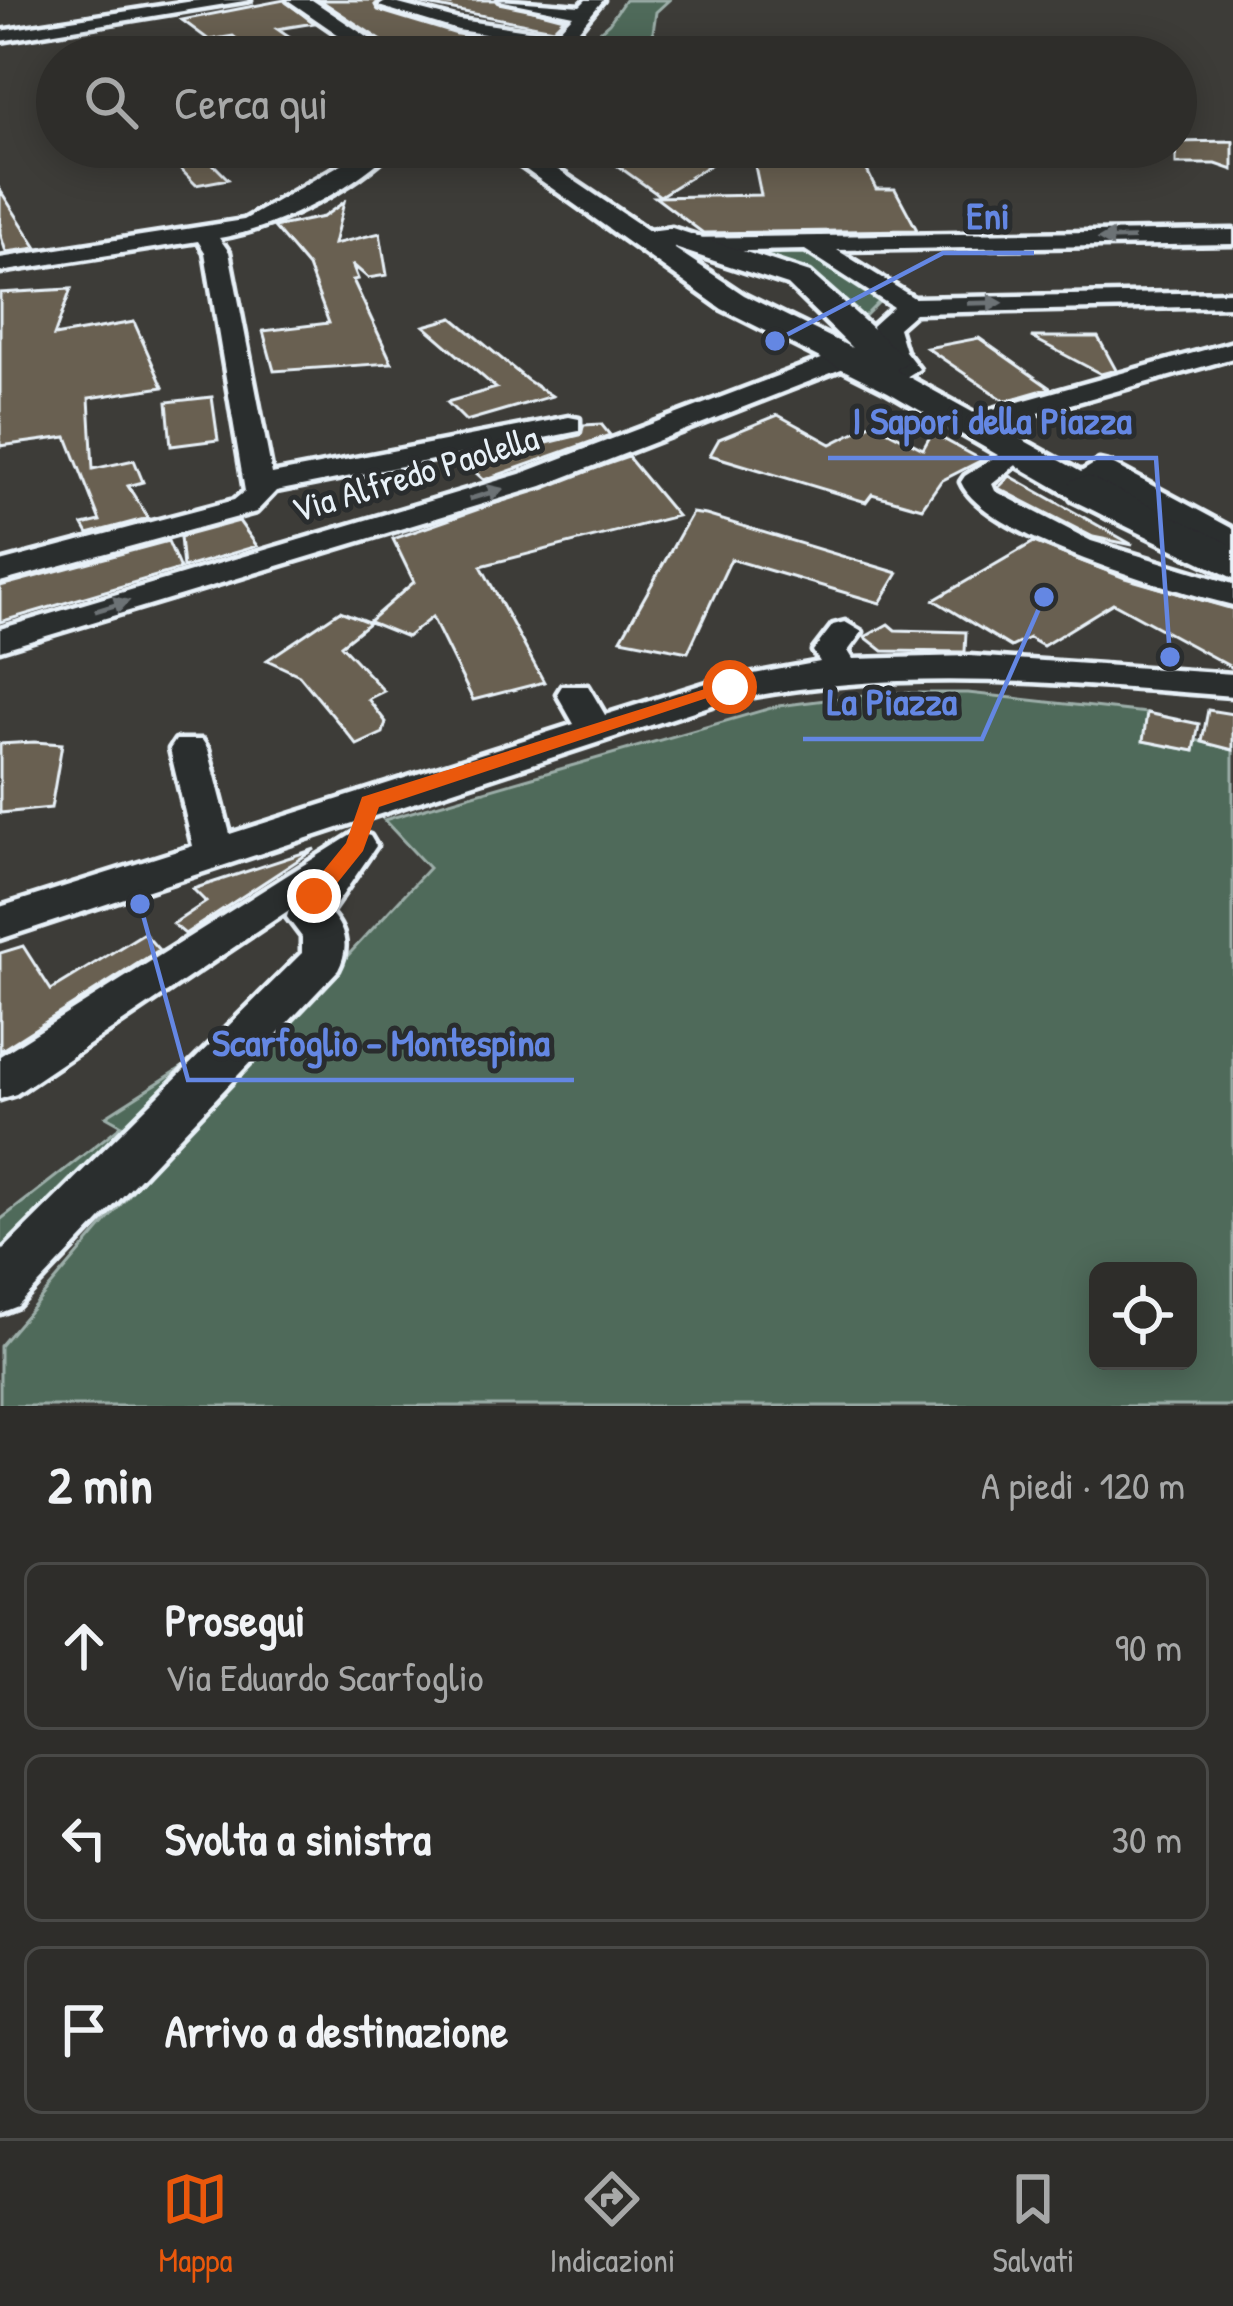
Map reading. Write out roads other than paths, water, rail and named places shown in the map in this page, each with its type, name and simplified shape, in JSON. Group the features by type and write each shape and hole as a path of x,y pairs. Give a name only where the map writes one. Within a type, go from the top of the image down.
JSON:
{"highway":[{"path":"1088,490 1233,564"}],"main road":[{"path":"288,0 341,36"},
{"path":"298,0 354,36"},
{"path":"541,168 745,291 769,284 767,275 738,259 799,279 848,344"},
{"path":"560,168 697,263 763,318 796,334 848,344 906,369 1233,545"},
{"path":"763,318 764,303 771,297 802,295 848,344 1018,451 1233,576"}],"street":[{"path":"126,0 154,10 183,10"},
{"path":"0,36 242,0"},
{"path":"428,0 584,12"},
{"path":"507,0 584,12"},
{"path":"387,5 458,25 531,36"},
{"path":"562,36 584,12"},
{"path":"0,265 206,235 265,221 351,168"},
{"path":"0,572 245,506 261,494 217,252 206,235"},
{"path":"697,263 810,243 1231,240"},
{"path":"810,243 905,308"},
{"path":"906,369 885,333 887,320 905,308 1233,298"},
{"name":"Via Alfredo Paolella","path":"0,640 531,480 848,344 905,308"},
{"path":"996,417 1233,350"},
{"path":"262,485 569,425"},
{"path":"1018,451 976,482 982,496 1080,548 1233,595"},
{"path":"0,922 214,853 363,824 595,730 844,651 955,668 1233,685"},
{"path":"575,694 595,730"},
{"path":"189,748 214,853"},
{"path":"0,1080 363,824"},
{"path":"0,1289 323,958 323,933 308,916 314,896 363,824"}],"place":[{"name":"Eni","path":"775,341"},
{"name":"La Piazza","path":"1044,597"},
{"name":"I Sapori della Piazza","path":"1170,657"},
{"name":"Scarfoglio - Montespina","path":"140,904"}]}
